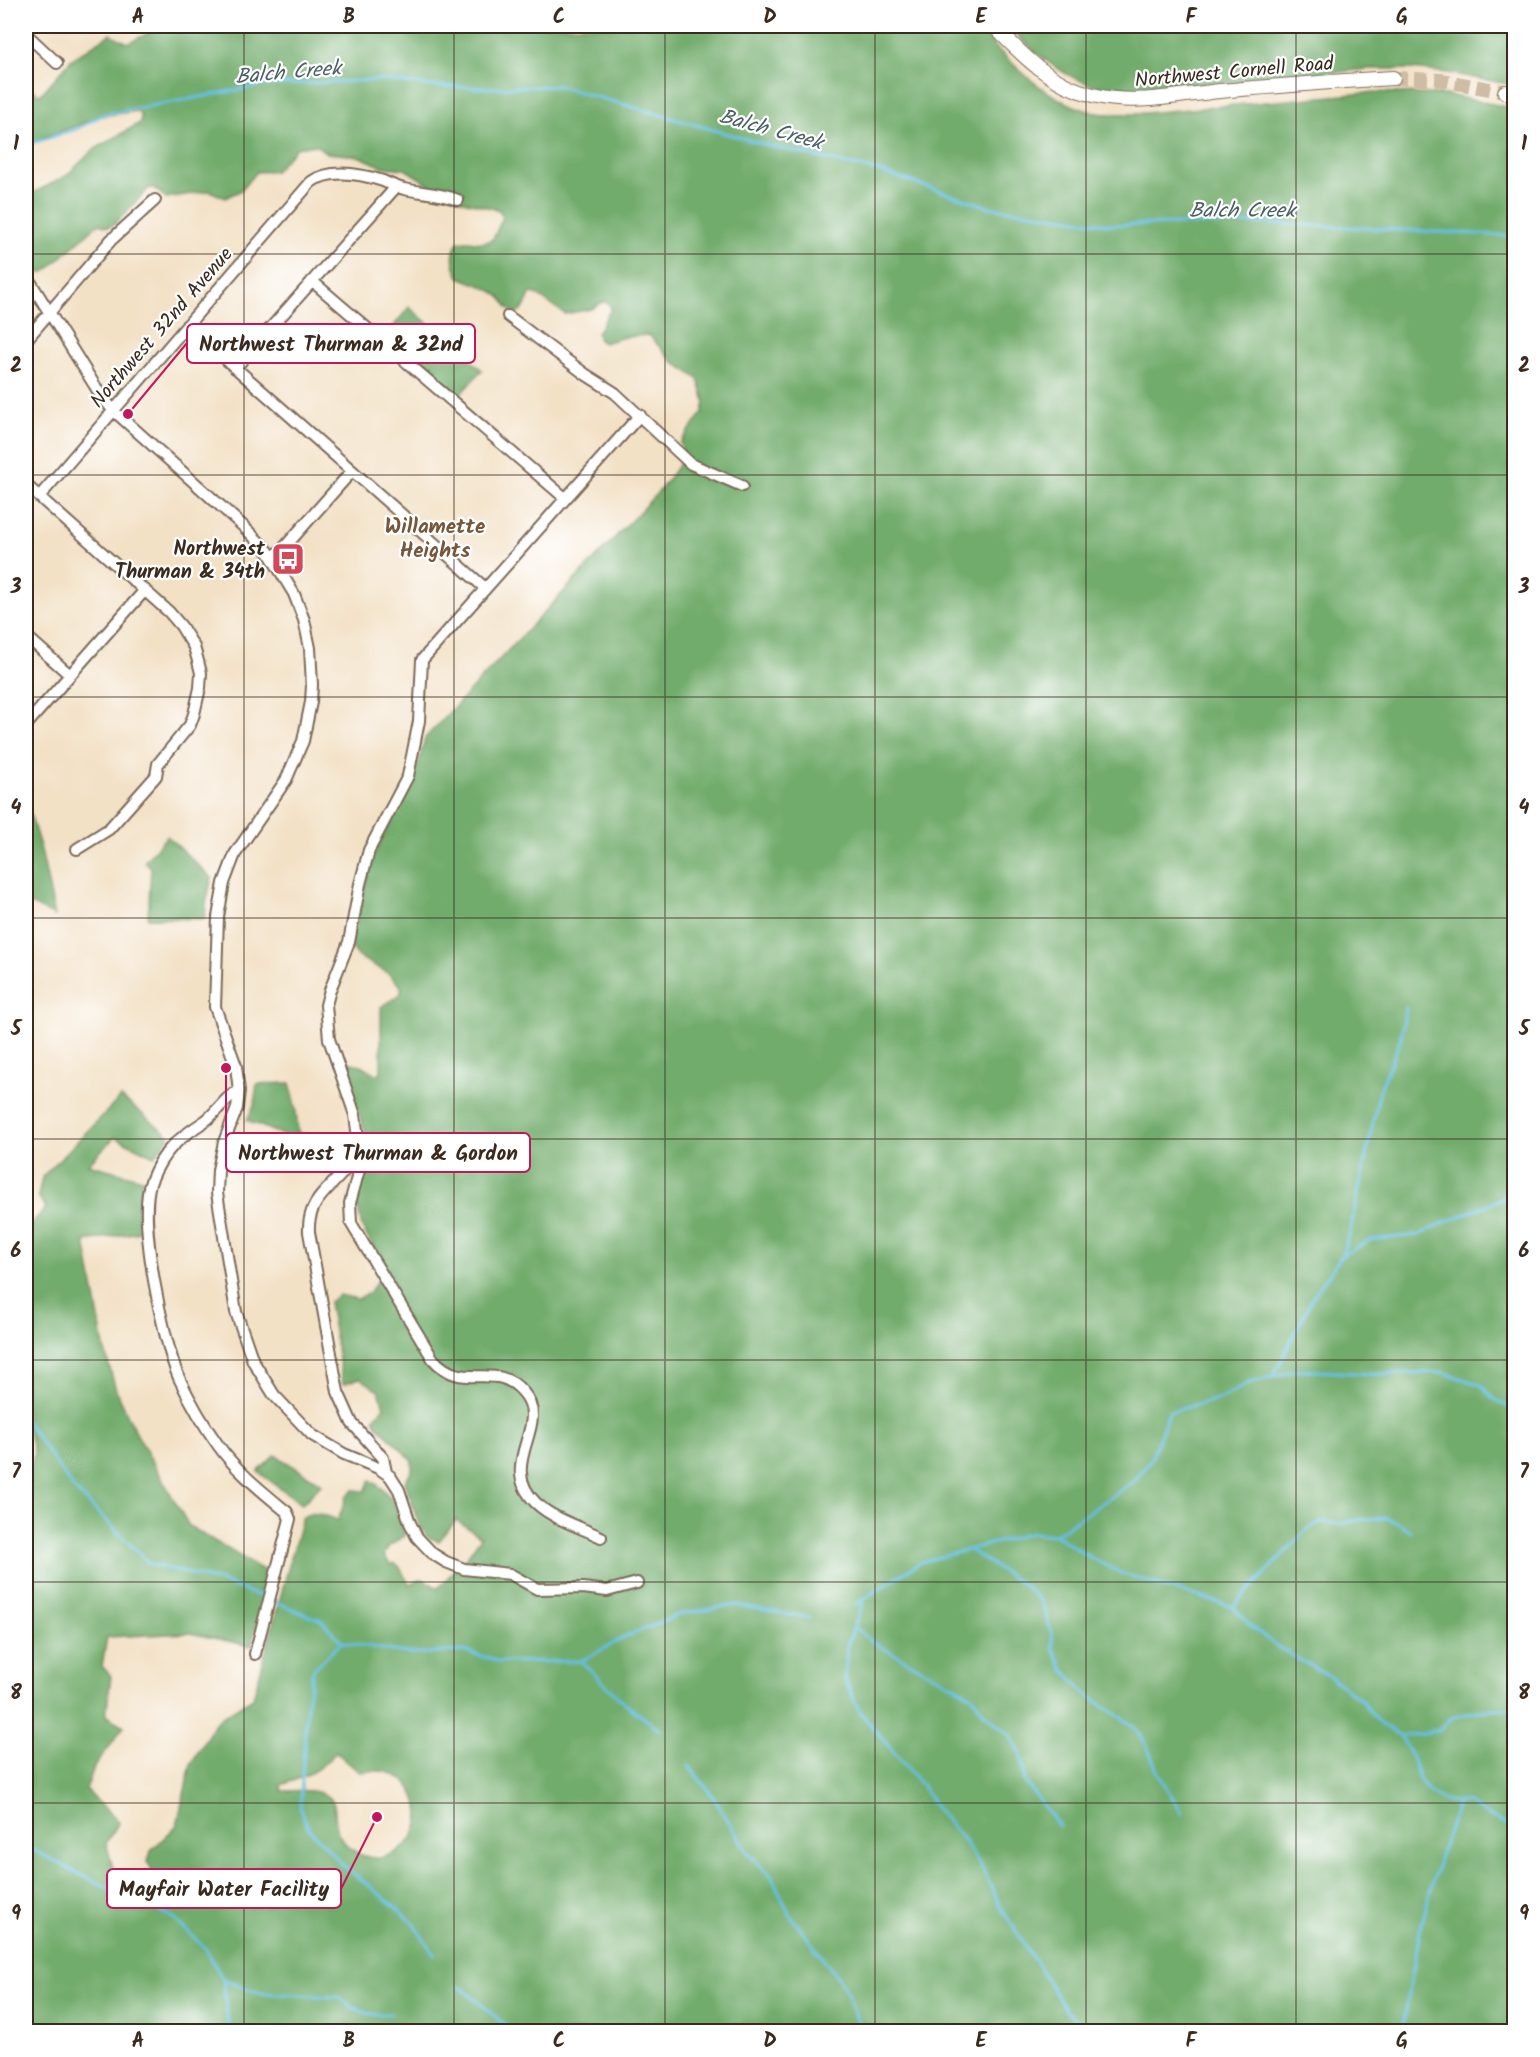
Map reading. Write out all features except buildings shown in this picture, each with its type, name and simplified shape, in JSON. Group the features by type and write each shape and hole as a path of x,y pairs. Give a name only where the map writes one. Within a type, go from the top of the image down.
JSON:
{"main road":[{"name":"Northwest Cornell Road","path":"994,26 1044,73 1076,90 1121,99 1151,100 1220,91 1393,78"}],"street":[{"path":"26,34 57,63"},
{"name":"Northwest 32nd Avenue","path":"39,498 311,182 326,175 343,174 367,177 396,187"},
{"path":"235,368 396,187 440,194 458,200"},
{"path":"26,340 111,240 155,200"},
{"path":"26,275 100,394 113,410 261,542 273,557 294,594 304,620 312,662 311,702 303,741 297,758 274,798 235,854 220,899 216,942 215,1007 236,1066 239,1092 237,1108 224,1143 218,1170 217,1193 237,1312 247,1348 266,1385 302,1426 332,1448 386,1472"},
{"path":"312,281 565,498"},
{"path":"508,316 585,374 615,393 691,464 742,486"},
{"path":"187,325 485,588"},
{"path":"637,1583 607,1592 583,1588 537,1589 510,1574 465,1569 446,1562 433,1554 417,1537 399,1490 386,1472 383,1458 352,1423 338,1392 309,1232 311,1213 319,1197 346,1169 359,1146 357,1124 329,1039 326,1005 349,942 369,850 408,776 419,721 422,660 640,415"},
{"path":"273,557 283,549 352,471"},
{"path":"26,485 145,590 182,626 194,647 201,673 196,708 190,725 160,761 156,776 109,828 77,849"},
{"path":"26,725 145,590"},
{"path":"26,636 70,675"},
{"path":"239,1092 232,1094 211,1116 181,1136 167,1152 148,1190 147,1229 164,1331 178,1376 193,1406 219,1446 246,1476 289,1516 290,1521 255,1654"},
{"path":"357,1152 359,1170 350,1203 351,1223 433,1359 441,1368 458,1376 494,1376 505,1378 517,1385 525,1394 533,1417 530,1436 520,1458 521,1478 526,1490 536,1503 552,1515 601,1537"}],"green space":[{"path":"163,26 975,26 1015,66 1045,90 1078,108 1097,113 1134,114 1377,92 1447,95 1514,108 1514,2031 26,2031 26,1494 34,1453 26,1428 26,1229 46,1208 38,1196 42,1177 121,1097 170,1136 154,1156 115,1137 88,1164 143,1179 138,1205 139,1232 85,1241 104,1347 116,1390 134,1429 189,1526 270,1574 251,1646 190,1633 107,1637 102,1666 111,1676 106,1716 124,1726 94,1767 86,1790 119,1822 106,1843 115,1875 150,1883 155,1878 148,1862 151,1851 177,1825 191,1764 215,1723 253,1698 302,1518 315,1514 338,1520 347,1496 353,1490 365,1491 370,1480 384,1491 394,1504 405,1536 389,1546 384,1555 390,1565 394,1563 399,1566 409,1584 423,1579 438,1588 467,1557 481,1537 456,1520 439,1541 427,1537 417,1519 405,1482 412,1470 412,1460 377,1425 374,1418 384,1407 379,1391 360,1378 343,1384 329,1302 339,1295 358,1299 370,1292 385,1269 362,1227 357,1203 364,1172 366,1135 344,1067 347,1062 361,1065 379,1074 381,1071 381,1007 401,994 401,986 388,973 357,956 351,945 372,859 419,763 425,738 661,489 685,456 680,443 703,412 705,401 698,379 672,361 649,335 625,337 604,343 599,340 597,333 611,309 609,303 602,302 591,309 565,314 534,293 530,294 522,310 516,312 509,309 493,292 459,277 454,259 454,251 458,242 484,242 493,239 503,217 499,210 463,201 430,185 405,169 383,167 358,156 327,153 315,145 296,148 275,171 257,172 240,191 225,198 210,191 166,198 154,188 149,188 115,224 109,227 98,224 41,273 29,258 25,240 26,200 33,193 66,176 93,150 140,123 141,116 137,111 102,116 36,141 29,139 26,134 26,85 40,95 72,59 110,34 128,43","holes":["336,1752 359,1772 387,1772 399,1777 409,1786 415,1796 418,1808 415,1832 408,1843 385,1857 364,1856 343,1841 337,1830 333,1803 327,1796 311,1791 282,1791 281,1785 312,1773"]},
{"path":"1008,26 1514,26 1514,85 1448,73 1411,69 1369,69 1144,91 1111,90 1091,85 1064,73 1029,47"},
{"path":"409,307 482,370 456,399 385,337"},
{"path":"26,800 41,850 55,916 26,902"},
{"path":"167,836 212,878 205,919 148,918 151,867 144,862"},
{"path":"290,1083 298,1132 346,1153 343,1161 247,1120 254,1105 257,1084"},
{"path":"275,1455 322,1484 302,1504 258,1472"}],"waterway":[{"name":"Balch Creek","path":"26,145 77,129 102,115 265,85 381,80 433,86 493,88 558,86 774,147 875,170 989,207 1112,225 1267,223 1514,236"},
{"path":"1274,1375 1313,1297 1342,1255 1350,1232 1380,1090 1400,1041 1406,1008"},
{"path":"1343,1255 1370,1240 1419,1235 1514,1194"},
{"path":"1055,1535 1133,1482 1151,1460 1169,1412 1222,1398 1249,1383 1298,1370 1374,1374 1442,1372 1481,1385 1492,1398 1514,1410"},
{"path":"26,1421 74,1489 150,1564 223,1582 321,1620 342,1642 412,1654 465,1651 499,1662 581,1661 625,1637 680,1614 736,1605 810,1618"},
{"path":"1233,1607 1307,1529 1322,1522 1341,1524 1363,1519 1388,1518 1411,1531"},
{"path":"856,1604 921,1562 1032,1533 1055,1535 1091,1558 1123,1574 1233,1607 1252,1627 1279,1648 1329,1676 1360,1699 1380,1724 1401,1736 1423,1734 1441,1729 1451,1718 1473,1712 1514,1709"},
{"path":"969,1550 1024,1585 1042,1603 1052,1634 1053,1649 1064,1670 1085,1693 1133,1726 1145,1742 1160,1777 1182,1813"},
{"path":"864,1600 847,1646 845,1680 860,1712 924,1788 935,1807 962,1838 982,1868 1000,1906 1067,2012 1093,2032"},
{"path":"854,1627 874,1643 972,1696 984,1713 1010,1735 1020,1752 1025,1782 1059,1826"},
{"path":"342,1642 313,1670 307,1703 300,1809 309,1829 344,1866 412,1922 434,1954"},
{"path":"581,1661 624,1703 660,1730"},
{"path":"1401,1737 1412,1757 1419,1779 1429,1792 1444,1801 1467,1803 1514,1829"},
{"path":"689,1766 712,1795 748,1853 772,1877 790,1915 845,1987 862,2032"},
{"path":"1402,2032 1420,1931 1439,1859 1457,1804"},
{"path":"26,1846 81,1875 172,1917 206,1949 223,1980 229,2032"},
{"path":"223,1980 260,1993 339,1997 353,2008 370,2014 391,2014"},
{"path":"459,1986 514,2032"}],"tunnel":[{"path":"1393,78 1441,80 1505,92"}],"place":[{"name":"Northwest Thurman & 32nd","path":"128,414"},
{"name":"Northwest Thurman & 34th","path":"288,559"},
{"name":"Northwest Thurman & Gordon","path":"226,1068"},
{"name":"Mayfair Water Facility","path":"377,1817"}],"district":[{"name":"Willamette Heights","path":"435,538"}]}
